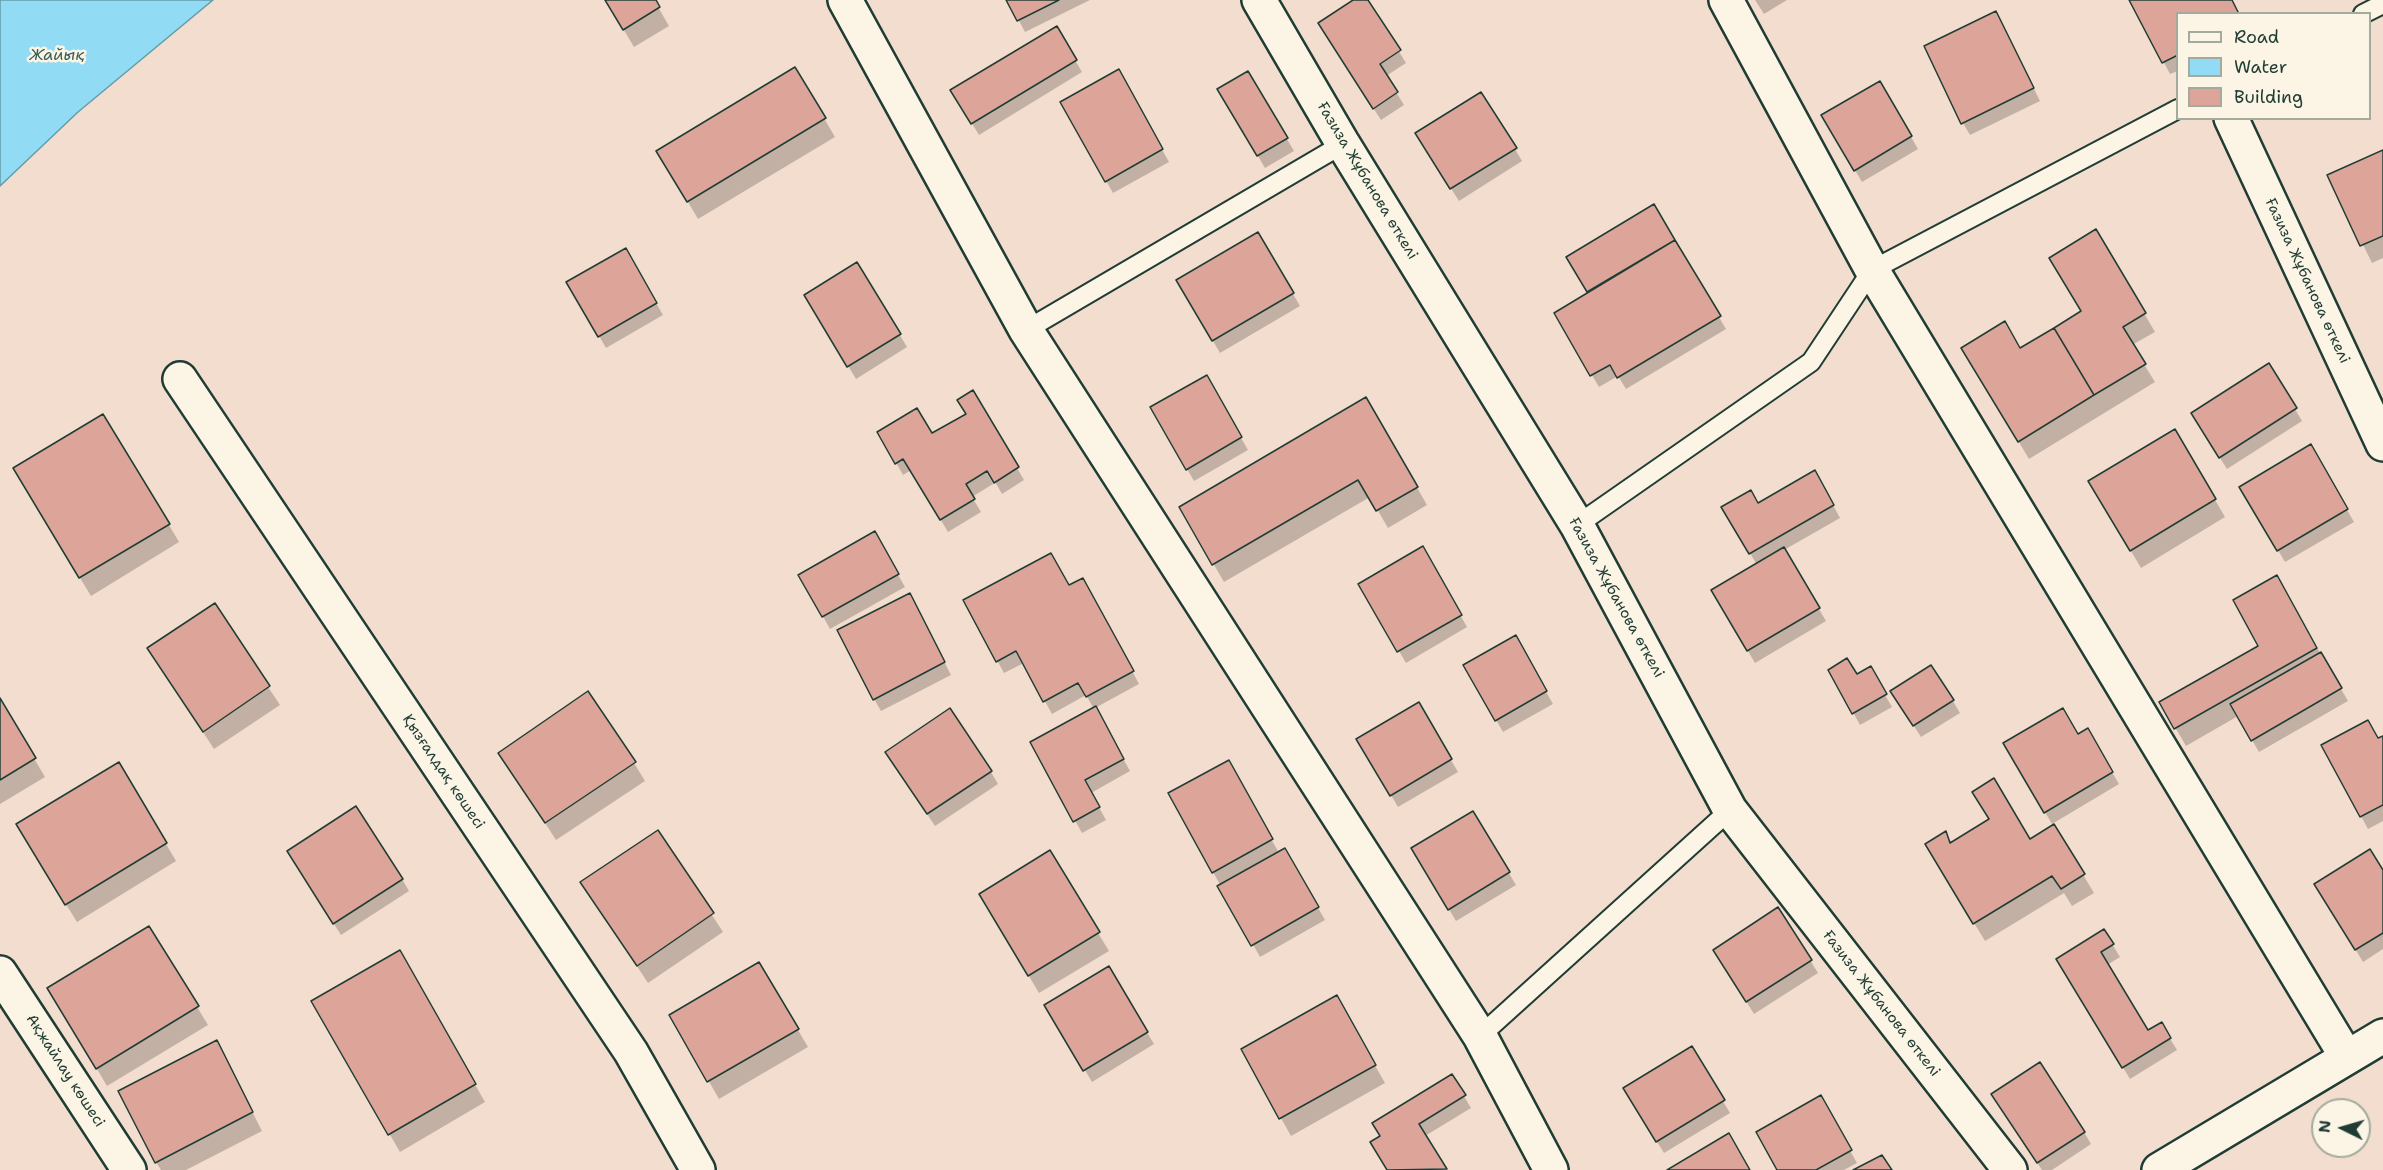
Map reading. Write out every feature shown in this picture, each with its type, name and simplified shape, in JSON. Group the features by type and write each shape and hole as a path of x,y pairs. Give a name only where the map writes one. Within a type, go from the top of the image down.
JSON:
{"street":[{"path":"845,0 1026,330 1480,1036 1551,1170"},
{"name":"Ғазиза Жұбанова өткелі","path":"1259,0 1342,144 1577,525 1730,810 2010,1170"},
{"path":"1726,0 1872,270 2346,1056"},
{"name":"Ғазиза Жұбанова өткелі","path":"2232,120 2383,444"},
{"name":"Қызғалдақ көшесі","path":"180,379 630,1052 698,1170"},
{"name":"Ақжайлау көшесі","path":"0,973 129,1170"},
{"path":"2159,1170 2346,1056 2383,1036"}],"lane":[{"path":"2368,12 2383,4"},
{"path":"1577,525 1811,362 1872,270 2176,110"},
{"path":"1026,330 1342,144"},
{"path":"1480,1036 1730,810"}],"water":[{"name":"Жайық","path":"0,0 213,0 78,112 0,186"}],"building":[{"path":"605,0 656,0 660,7 623,30"},
{"path":"1006,0 1059,0 1017,21"},
{"path":"1353,0 1368,0 1401,50 1380,64 1398,92 1373,109 1318,23"},
{"path":"2129,0 2232,0 2238,12 2176,12 2176,56 2162,63"},
{"path":"1996,11 2034,88 1961,124 1924,46"},
{"path":"1057,26 1077,60 971,124 950,90"},
{"path":"795,67 826,118 687,202 656,151"},
{"path":"1119,69 1163,149 1105,182 1060,102"},
{"path":"1248,71 1288,138 1257,156 1217,89"},
{"path":"1880,81 1912,136 1854,171 1821,115"},
{"path":"1481,92 1517,148 1450,189 1415,133"},
{"path":"2383,150 2383,236 2360,246 2327,175"},
{"path":"1654,204 1675,240 1587,292 1566,257"},
{"path":"2096,229 2146,313 2123,327 2146,364 2094,395 2054,328 2081,311 2049,258"},
{"path":"1258,232 1294,293 1212,341 1176,280"},
{"path":"1675,240 1721,316 1617,378 1610,365 1590,376 1554,313"},
{"path":"626,248 657,303 598,337 566,282"},
{"path":"857,262 901,334 847,367 804,295"},
{"path":"2005,321 2020,348 2054,328 2094,395 2018,442 1961,348"},
{"path":"2269,363 2297,408 2219,458 2191,413"},
{"path":"1207,375 1242,437 1186,470 1150,407"},
{"path":"973,390 1019,467 994,483 987,471 966,484 975,499 940,520 903,459 895,464 877,432 917,408 932,433 966,414 957,400"},
{"path":"1366,397 1418,487 1376,511 1358,480 1212,565 1179,507"},
{"path":"103,414 170,524 79,578 13,468"},
{"path":"2175,429 2216,499 2130,551 2088,481"},
{"path":"2311,444 2348,509 2277,551 2239,487"},
{"path":"1815,470 1834,505 1749,554 1721,507 1751,490 1758,503"},
{"path":"875,531 899,574 822,617 798,575"},
{"path":"1423,546 1462,615 1397,652 1358,584"},
{"path":"1784,547 1820,608 1747,651 1711,590"},
{"path":"1051,553 1069,585 1083,578 1134,671 1086,697 1078,683 1043,702 1016,651 996,662 963,600"},
{"path":"2277,575 2317,648 2174,729 2159,702 2258,646 2233,600"},
{"path":"910,593 945,662 873,700 837,630"},
{"path":"215,603 270,686 203,732 147,648"},
{"path":"1516,635 1547,691 1495,721 1463,665"},
{"path":"2321,652 2342,688 2251,741 2230,704"},
{"path":"1847,658 1857,674 1871,666 1887,694 1852,714 1828,670"},
{"path":"1931,665 1954,700 1913,726 1890,691"},
{"path":"588,691 636,762 545,823 498,753"},
{"path":"0,698 36,758 0,780"},
{"path":"1419,702 1452,759 1390,796 1356,739"},
{"path":"1096,706 1124,759 1085,780 1100,807 1073,822 1030,742"},
{"path":"950,708 992,771 927,814 885,752"},
{"path":"2063,708 2078,734 2088,728 2113,772 2044,813 2003,743"},
{"path":"2368,720 2378,738 2383,736 2383,805 2360,817 2321,745"},
{"path":"1229,760 1273,839 1212,873 1168,793"},
{"path":"119,762 167,843 65,905 16,824"},
{"path":"1994,778 2030,839 2054,824 2085,874 2061,889 2052,876 1973,924 1925,844 1946,831 1950,843 1989,819 1972,792"},
{"path":"356,806 403,879 333,924 287,851"},
{"path":"1473,811 1510,872 1448,910 1411,848"},
{"path":"658,830 714,913 637,966 580,882"},
{"path":"1285,848 1319,907 1251,946 1217,886"},
{"path":"2370,849 2383,870 2383,933 2355,950 2314,884"},
{"path":"1050,850 1100,932 1028,976 979,894"},
{"path":"1778,907 1812,960 1746,1002 1713,950"},
{"path":"149,926 199,1006 96,1069 47,988"},
{"path":"2104,929 2114,944 2101,952 2148,1030 2162,1022 2171,1038 2122,1068 2056,959"},
{"path":"400,950 476,1084 388,1135 311,1001"},
{"path":"759,962 799,1029 707,1082 669,1015"},
{"path":"1109,966 1148,1032 1083,1071 1044,1005"},
{"path":"1337,995 1376,1065 1279,1119 1241,1049"},
{"path":"217,1040 253,1112 155,1163 118,1091"},
{"path":"1692,1046 1725,1100 1656,1142 1623,1088"},
{"path":"2040,1062 2085,1132 2037,1163 1991,1094"},
{"path":"1452,1074 1466,1095 1419,1124 1447,1169 1387,1170 1370,1142 1380,1136 1372,1123"},
{"path":"1821,1095 1852,1150 1816,1170 1777,1170 1756,1132"},
{"path":"1729,1133 1750,1170 1667,1170"},
{"path":"1882,1155 1892,1170 1853,1170"}]}
